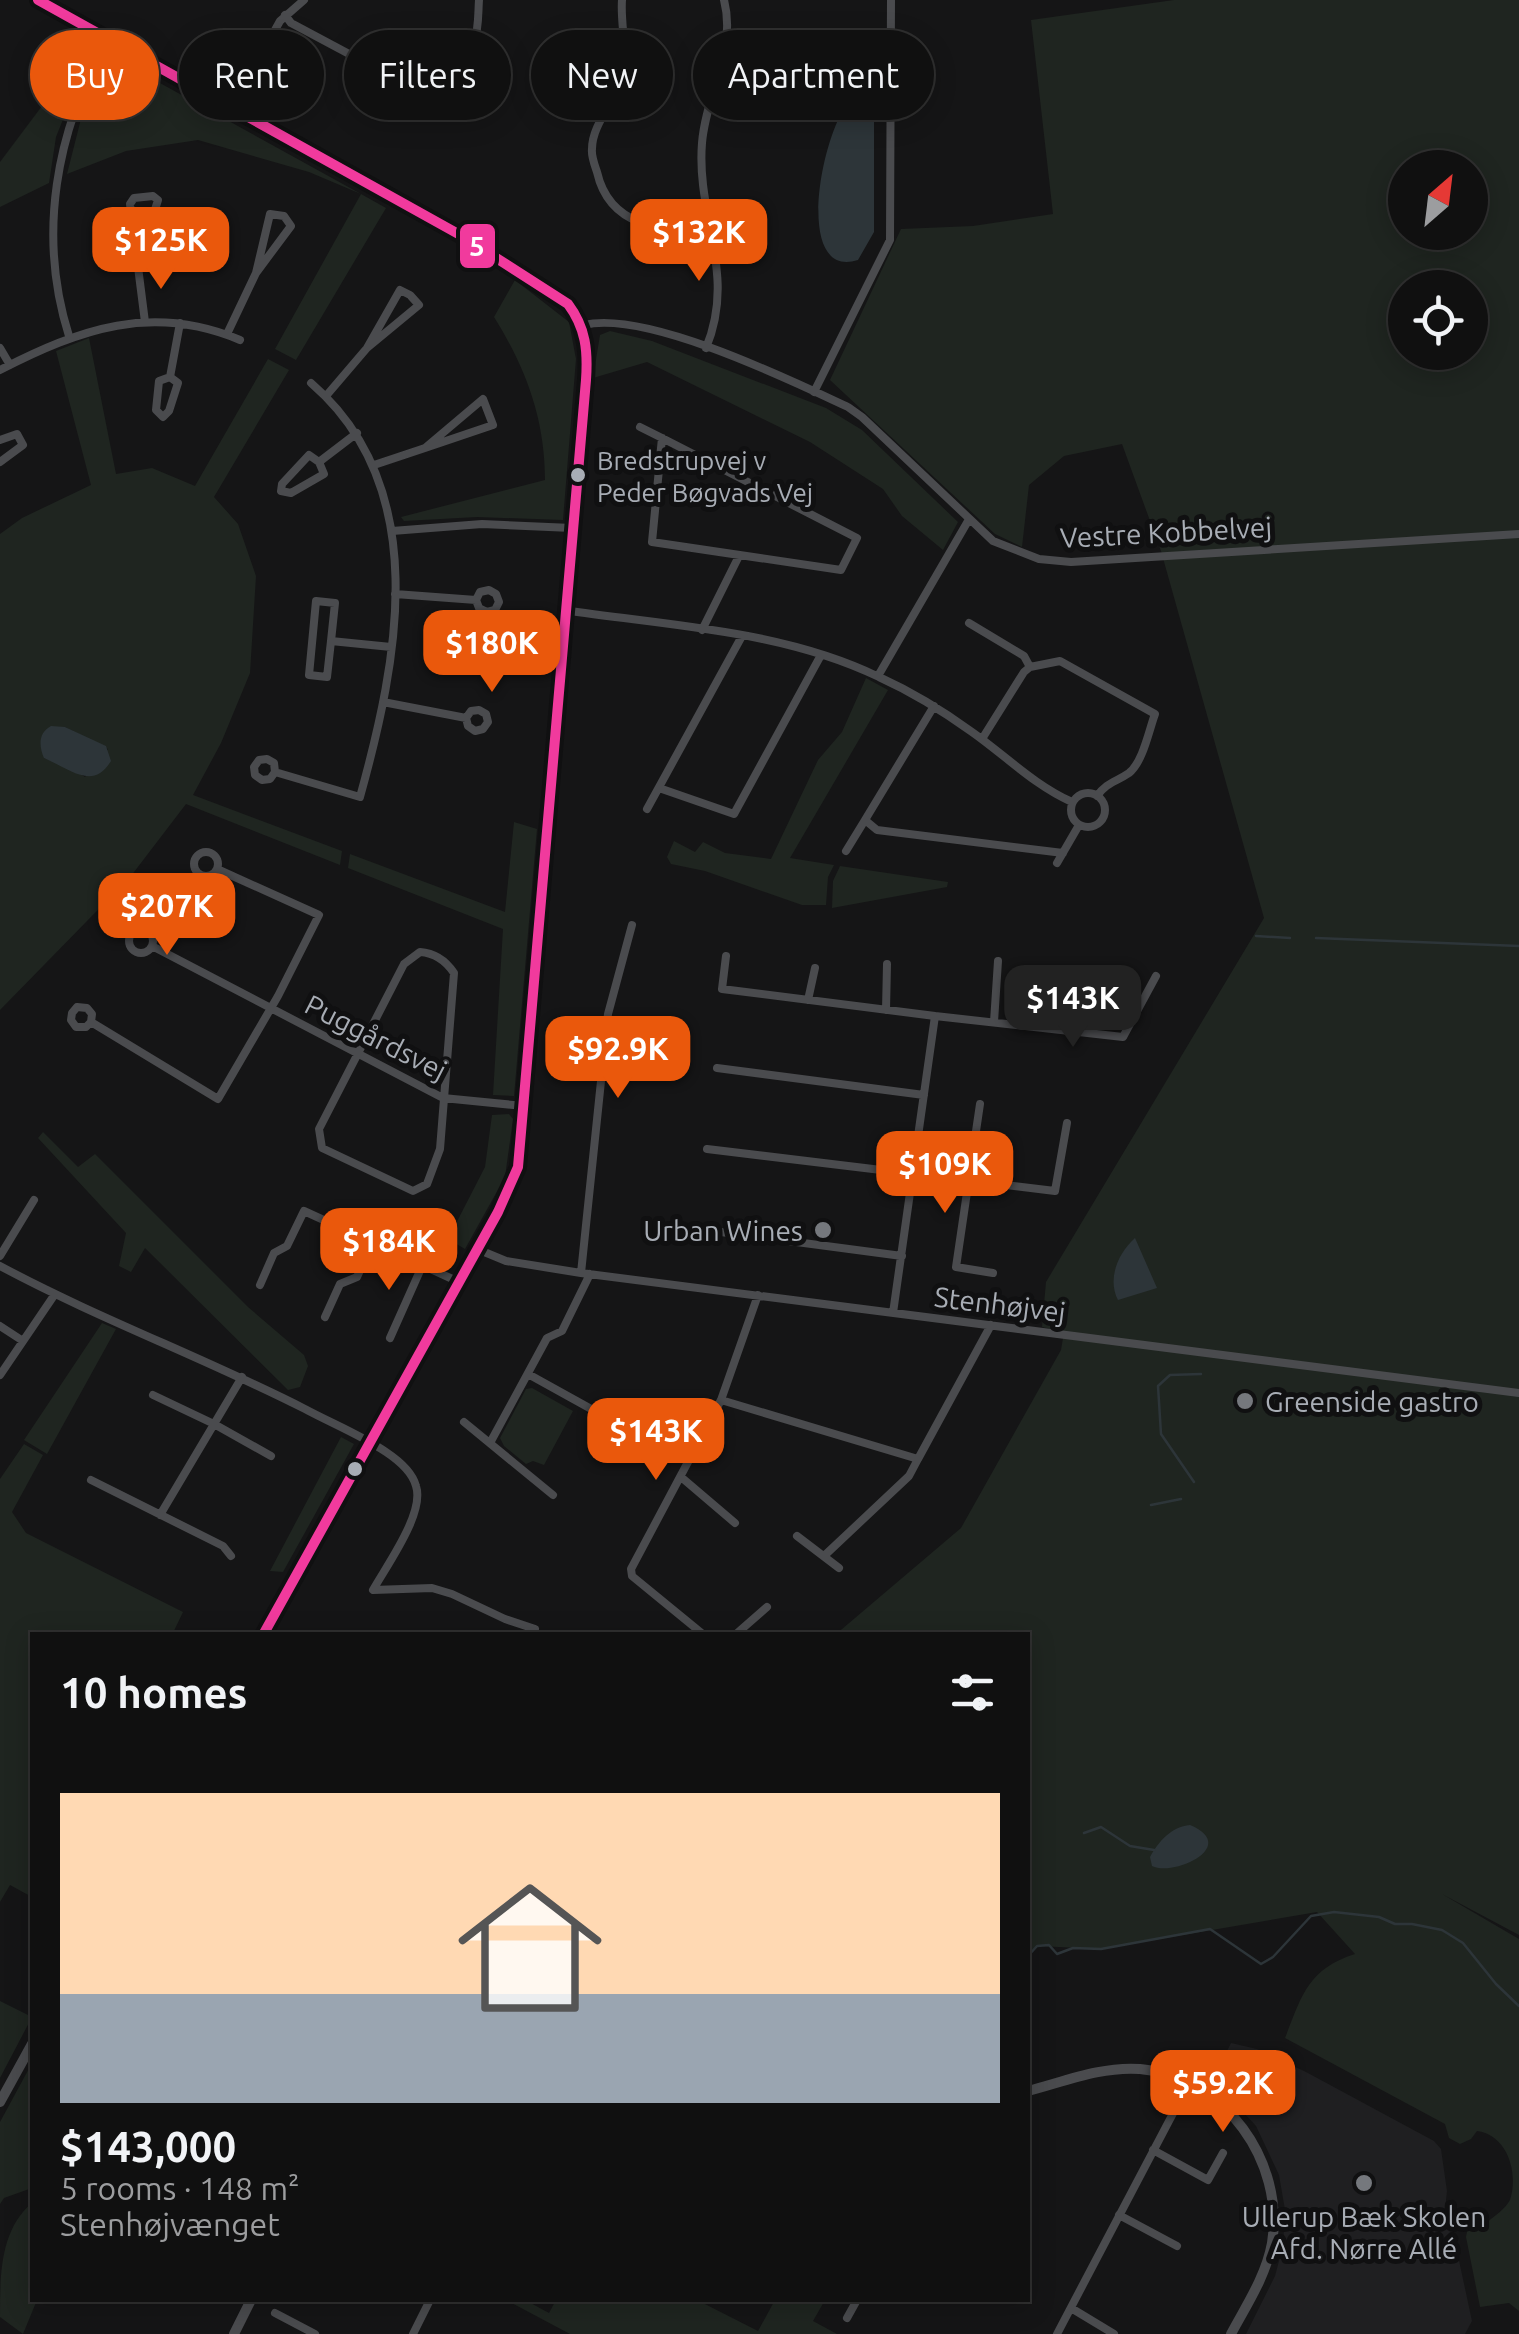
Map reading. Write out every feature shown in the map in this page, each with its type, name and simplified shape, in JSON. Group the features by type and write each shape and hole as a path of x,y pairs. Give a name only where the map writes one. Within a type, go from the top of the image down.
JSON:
{"street":[{"path":"38,0 90,30"},
{"path":"277,30 285,16 304,0"},
{"path":"285,16 291,23 411,88 420,89 436,82 468,51 477,31 479,0"},
{"path":"622,0 622,80 601,120 592,149 600,188 623,215 651,228 685,229 708,221"},
{"path":"706,348 719,308 716,250 708,221 702,147 705,121 726,52 728,22 724,0"},
{"path":"814,392 890,240 891,0"},
{"path":"70,336 59,294 53,241 58,171 72,120"},
{"path":"252,120 512,266 568,304 584,325 587,357 515,1178 265,1632"},
{"path":"139,261 158,200 152,196 134,198 130,204 145,322"},
{"path":"227,334 256,274 291,226 284,216 270,214 256,274"},
{"path":"326,396 367,348 419,305 410,295 400,290 367,348"},
{"path":"0,370 70,336 103,327 145,322 180,324 240,340"},
{"name":"Vestre Kobbelvej","path":"584,325 620,323 706,348 814,392 862,417 993,541 1039,560 1071,562 1519,534"},
{"path":"170,377 180,324"},
{"path":"0,348 10,365"},
{"path":"170,377 178,383 163,418 156,410 155,398 159,382 170,377"},
{"path":"275,772 360,797 392,647 396,594 386,496 357,433 311,383"},
{"path":"374,465 425,448 493,425 483,399 425,448"},
{"path":"640,428 662,438 857,538 841,570 652,542 662,438"},
{"path":"319,462 357,433"},
{"path":"0,440 17,434 23,445 0,462"},
{"path":"310,455 319,462 324,474 291,493 282,492 282,484 310,455"},
{"path":"878,676 968,521"},
{"path":"392,531 482,524 572,528"},
{"path":"702,630 739,556"},
{"path":"396,594 476,600"},
{"path":"316,601 334,603 331,641 328,677 308,675 316,601"},
{"path":"564,610 742,636 821,654 878,676 934,706 1039,785 1072,802"},
{"path":"969,623 1024,656 1030,667"},
{"path":"647,809 742,636"},
{"path":"331,641 392,647"},
{"path":"659,788 734,814 821,654"},
{"path":"982,740 1030,667 1060,661 1155,714 1136,766 1105,784 1097,796"},
{"path":"383,702 466,718"},
{"path":"846,851 934,706"},
{"path":"1086,793 1097,796 1104,806 1102,818 1094,826 1080,825 1071,814 1072,802 1086,793"},
{"path":"864,820 876,830 1063,853"},
{"path":"1057,862 1080,825"},
{"name":"Puggårdsvej","path":"92,1022 218,1098 319,915 218,869"},
{"path":"490,1443 546,1338 562,1331 586,1274 608,1014 632,926"},
{"name":"Puggårdsvej","path":"152,946 444,1098 524,1106"},
{"path":"424,952 448,964 454,973 444,1098 437,1161 427,1184 413,1192 322,1148 319,1128 404,964 413,954 424,952"},
{"path":"726,956 722,989 1124,1037 1156,976"},
{"path":"994,1022 998,962"},
{"path":"886,1010 887,964"},
{"path":"808,1000 815,968"},
{"path":"1061,1030 1067,970"},
{"path":"893,1313 935,1016"},
{"path":"717,1068 924,1095"},
{"path":"980,1104 956,1267 993,1272"},
{"path":"707,1150 1055,1191 1066,1123"},
{"path":"0,1256 34,1200"},
{"path":"260,1285 274,1253 287,1246 304,1212 458,1282"},
{"path":"713,1231 902,1256"},
{"path":"325,1317 340,1284 357,1277 373,1242"},
{"name":"Stenhøjvej","path":"477,1249 506,1261 586,1274 1519,1393"},
{"path":"390,1338 423,1264"},
{"path":"0,1266 242,1377 371,1444 409,1472 417,1487 418,1500 374,1590 432,1588 504,1620 535,1629"},
{"path":"0,1375 55,1294"},
{"path":"700,1632 632,1576 631,1569 721,1400 758,1295"},
{"path":"824,1556 909,1476 991,1325"},
{"path":"0,1326 23,1341"},
{"path":"528,1374 593,1410"},
{"path":"160,1515 242,1377"},
{"path":"153,1395 271,1456"},
{"path":"721,1400 918,1458"},
{"path":"464,1422 553,1494"},
{"path":"681,1477 735,1522"},
{"path":"91,1480 223,1546 231,1556"},
{"path":"796,1536 838,1568"},
{"path":"738,1632 768,1606"},
{"path":"0,2102 30,2048"},
{"path":"1030,2090 1108,2070 1139,2069 1189,2082 1219,2102 1243,2126 1259,2152 1271,2184 1275,2217 1271,2248 1261,2278 1231,2334"},
{"path":"1058,2334 1189,2082"},
{"path":"1154,2150 1208,2180 1223,2152"},
{"path":"1120,2215 1177,2246"},
{"path":"234,2334 250,2302"},
{"path":"413,2334 429,2302"},
{"path":"847,2318 855,2302"},
{"path":"1070,2308 1114,2334"},
{"path":"275,2313 315,2334"}],"shaded area":[{"path":"1174,0 1519,0 1519,1935 1442,1894 1519,1939 1519,2311 1509,2303 1480,2307 1466,2237 1469,2222 1487,2222 1510,2200 1513,2178 1503,2147 1477,2131 1460,2144 1449,2138 1445,2124 1285,2038 1302,1996 1317,1976 1355,1954 1317,1912 1101,1949 1037,1946 1030,1954 1030,1632 839,1632 961,1528 1061,1350 1064,1332 1042,1327 1046,1282 1264,918 1161,551 1122,444 1064,456 1029,485 1022,547 995,534 830,380 901,229 973,226 1053,214 1031,20"},
{"path":"159,83 179,94 179,120 227,120 361,194 309,172 198,140 126,151 67,174 81,120 159,120"},
{"path":"32,120 63,120 56,137 49,183 0,207 0,162"},
{"path":"839,120 874,120 874,232 858,260 837,260 824,246 819,222 819,193"},
{"path":"361,194 386,208 296,360 275,349"},
{"path":"515,280 569,322 576,359 563,520 477,517 404,521 401,517 545,480 542,436 532,395 494,317"},
{"path":"610,331 652,341 826,408 862,430 958,522 943,550 902,516 883,489 810,442 647,362 593,378 600,335"},
{"path":"89,338 116,474 152,468 195,486 268,359 289,370 214,497 238,524 256,576 250,673 221,743 193,795 342,851 340,865 186,804 131,876 0,1010 0,534 22,518 91,485 56,351","holes":["65,727 108,749 85,777 44,758"]},
{"path":"866,678 888,690 790,858 834,865 828,877 826,905 802,905 705,871 671,864 667,857 674,841 695,852 703,842 725,853 771,859 818,760 842,732"},
{"path":"51,726 65,727 106,746 111,761 97,775 89,776 44,758 41,740"},
{"path":"514,822 537,829 514,1096 493,1095 503,929 348,868 350,854 505,912"},
{"path":"840,866 948,882 947,887 832,908 833,881"},
{"path":"509,1114 513,1119 505,1177 465,1249 448,1239 485,1167 492,1115"},
{"path":"43,1132 78,1167 95,1154 248,1307 304,1355 308,1366 300,1387 288,1390 145,1248 131,1272 119,1266 126,1233 38,1138"},
{"path":"1135,1238 1157,1288 1118,1300 1114,1284 1116,1267"},
{"path":"102,1323 116,1329 47,1454 24,1440"},
{"path":"532,1388 573,1411 544,1465 533,1461 526,1464 500,1438 526,1389"},
{"path":"341,1437 354,1444 283,1572 270,1571"},
{"path":"24,1444 43,1455 12,1512 26,1533 183,1612 173,1632 30,1632 30,1896 10,1885 0,1902 0,1479"},
{"path":"1190,1825 1204,1833 1206,1850 1174,1867 1152,1866 1150,1857 1162,1840"},
{"path":"0,2001 30,2016 30,2021 0,2078"},
{"name":"Ullerup Bæk Skolen Afd. Nørre Allé","path":"1231,2043 1257,2049 1306,2072 1434,2141 1441,2149 1446,2200 1472,2321 1465,2334 1246,2334 1275,2276 1283,2246 1285,2210 1279,2175 1256,2126 1231,2099 1209,2087"},
{"path":"30,2067 30,2189 4,2198 0,2204 0,2122"},
{"path":"30,2205 30,2302 36,2302 23,2334 0,2317 4,2254 21,2214"},
{"path":"510,2302 529,2302 549,2313 555,2302 701,2302 758,2331 774,2302 824,2302 813,2321 837,2334 570,2334"}],"waterway":[{"path":"1256,936 1290,938"},
{"path":"1316,938 1519,946"},
{"path":"1194,1482 1161,1434 1158,1386 1170,1375 1201,1374"},
{"path":"1151,1505 1181,1499"},
{"path":"1084,1833 1101,1827 1130,1846 1154,1850"},
{"path":"1030,1954 1037,1946 1049,1945 1057,1954 1073,1948 1101,1949 1210,1929 1261,1964 1273,1957 1311,1916 1334,1912 1442,1930 1463,1943 1519,2006"}],"transit line":[{"name":"5","path":"38,0 462,236 568,304 579,322 586,350 518,1167 498,1212 265,1632"}],"place":[{"name":"Bredstrupvej v Peder Bøgvads Vej","path":"578,475"},
{"name":"Urban Wines","path":"823,1230"},
{"name":"Greenside gastro","path":"1245,1401"},
{"name":"Ullerup Bæk Skolen Afd. Nørre Allé","path":"1364,2183"}]}
